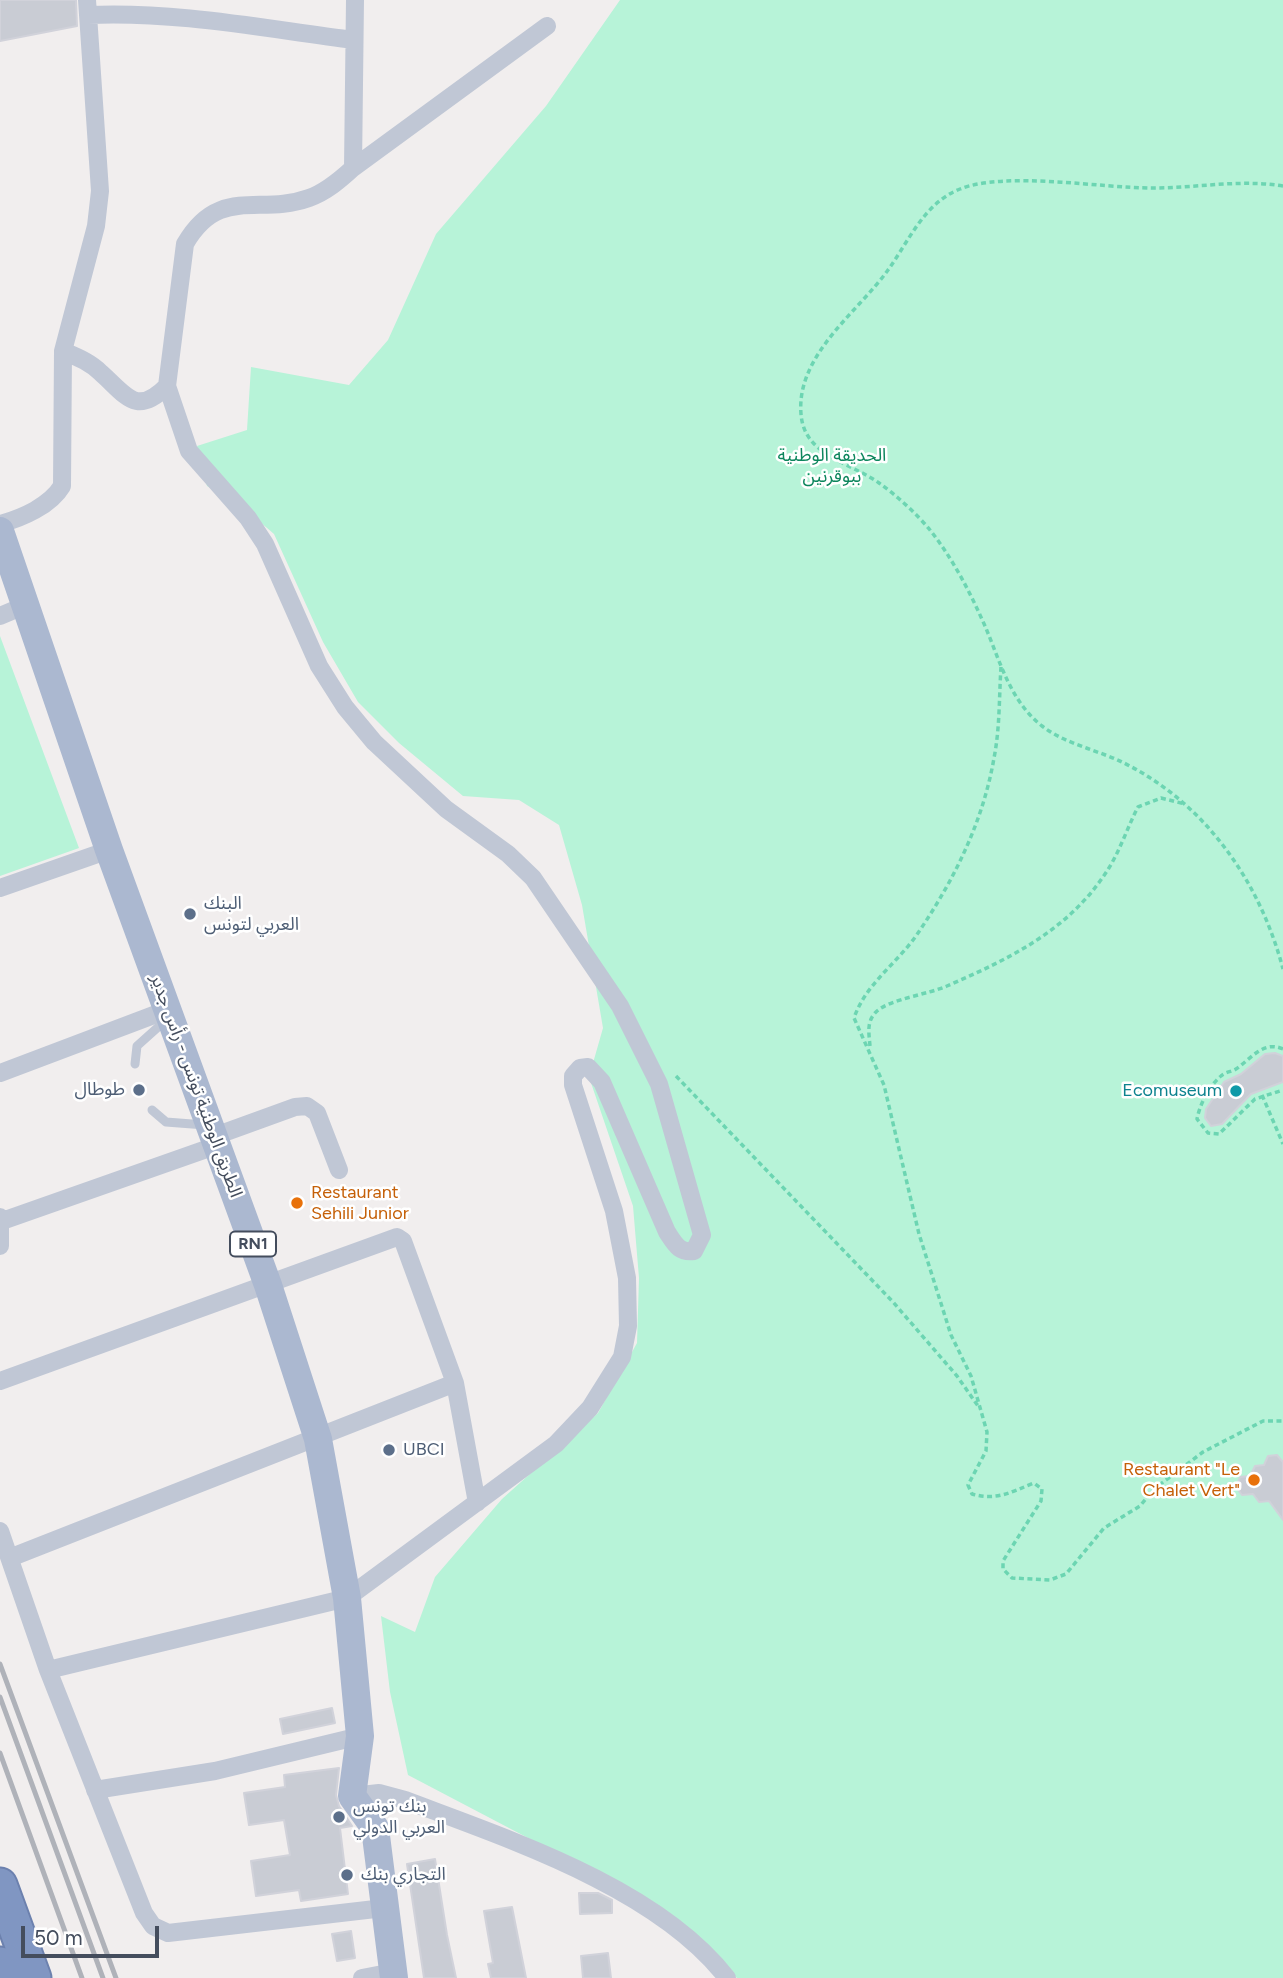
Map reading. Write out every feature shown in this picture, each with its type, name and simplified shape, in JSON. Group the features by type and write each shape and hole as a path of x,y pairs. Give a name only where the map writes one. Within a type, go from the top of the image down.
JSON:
{"highway":[{"path":"0,1885 34,1978"},
{"path":"0,1964 5,1978"}],"main road":[{"name":"الطريق الوطنية تونس - رأس جدير","path":"0,531 109,850 268,1285 318,1439 346,1598 360,1736 352,1796"},
{"path":"352,1796 375,1828 394,1975"}],"street":[{"path":"353,168 355,0"},
{"path":"0,524 16,520 51,500 62,486 63,351 96,226 100,191 88,8 355,40"},
{"path":"48,1670 346,1598 556,1444 590,1408 622,1357 628,1326 627,1278 614,1210 572,1085 573,1076 580,1068 588,1067 602,1082 667,1232 678,1248 686,1252 694,1251 702,1235 675,1131 659,1084 630,1024 533,877 508,853 446,809 374,742 345,707 318,666 265,544 248,518 189,451 167,386 186,244 197,224 235,205 309,198 334,185 353,168 547,26"},
{"path":"63,351 86,361 129,399 139,402 155,397 167,386"},
{"path":"0,616 26,605"},
{"path":"0,888 109,850"},
{"path":"0,1073 169,1014"},
{"path":"0,1246 1,1219 214,1135 301,1105 317,1113 339,1170"},
{"path":"0,1381 268,1285 394,1236 401,1238 454,1383 477,1503"},
{"path":"12,1558 454,1383"},
{"path":"0,1531 12,1558 48,1670 144,1913 153,1926 168,1933 384,1908"},
{"path":"95,1790 215,1772 360,1736"},
{"path":"352,1796 379,1793 405,1800 592,1877 649,1909 681,1933 727,1978"},
{"path":"362,1978 394,1975"}],"lane":[{"path":"135,1064 137,1046 169,1014"},
{"path":"152,1110 166,1122 214,1135"}],"path":[{"path":"1283,186 1251,181 1152,188 989,182 961,188 939,200 914,230 874,290 840,322 819,354 803,388 800,412 804,434 819,450 879,483 929,528 964,581 1014,696 1042,727 1152,777 1187,805 1211,830 1245,876 1273,931 1283,969"},
{"path":"1001,667 995,758 976,824 953,877 932,912 912,943 860,1001 854,1018 884,1085 919,1234 951,1335 971,1376 987,1432 986,1451 968,1485 972,1494 986,1498 1004,1497 1034,1483 1042,1489 1041,1501 1003,1562 1003,1569 1012,1578 1050,1580 1066,1574 1104,1528 1140,1506 1154,1489 1203,1451 1263,1421 1283,1421"},
{"path":"870,1049 868,1026 877,1011 946,987 1019,952 1056,929 1081,905 1107,872 1138,807 1161,798 1187,805"},
{"path":"1283,1049 1268,1046 1261,1048 1237,1068 1220,1077 1199,1106 1197,1119 1208,1133 1219,1134 1262,1095 1283,1090"},
{"path":"674,1074 893,1302 957,1376 981,1411"},
{"path":"1262,1095 1283,1144"}],"green space":[{"name":"الحديقة الوطنية ببوقرنين","path":"620,0 1283,0 1283,1978 737,1978 690,1934 610,1881 408,1775 390,1692 381,1616 415,1632 435,1577 502,1499 598,1413 637,1343 639,1278 633,1206 589,1077 603,1028 582,905 559,825 519,800 463,796 399,743 358,702 323,642 274,534 238,503 207,486 197,446 247,430 251,367 349,385 388,340 436,234 546,106"},
{"path":"0,636 79,848 0,876"}],"building":[{"path":"0,0 76,0 77,26 0,41"},
{"name":"Ecomuseum","path":"1265,1054 1283,1056 1283,1082 1251,1094 1222,1124 1211,1126 1205,1118 1206,1109 1224,1082 1241,1074"},
{"name":"Restaurant \"Le Chalet Vert\"","path":"1277,1455 1283,1462 1283,1520 1269,1501 1259,1502 1253,1494 1242,1495 1236,1487 1240,1477 1250,1476 1255,1466 1264,1465 1268,1456"},
{"path":"332,1708 335,1723 283,1734 280,1719"},
{"path":"339,1768 336,1795 339,1806 352,1826 340,1828 348,1894 301,1901 299,1890 256,1896 251,1861 290,1855 284,1820 249,1825 244,1793 285,1787 284,1775"},
{"path":"435,1859 456,1978 424,1978 407,1864"},
{"path":"579,1893 598,1893 612,1900 612,1913 580,1914"},
{"path":"512,1907 526,1978 491,1978 488,1964 493,1963 484,1911"},
{"path":"351,1931 355,1958 337,1961 332,1934"},
{"path":"608,1953 611,1978 583,1978 581,1956"}],"railway":[{"path":"0,1664 116,1978"},
{"path":"0,1697 103,1978"},
{"path":"0,1753 82,1978"}],"place":[{"name":"البنك العربي لتونس","path":"190,914"},
{"name":"طوطال","path":"139,1090"},
{"name":"Ecomuseum","path":"1236,1091"},
{"name":"Restaurant Sehili Junior","path":"297,1203"},
{"name":"UBCI","path":"389,1450"},
{"name":"Restaurant \"Le Chalet Vert\"","path":"1254,1480"},
{"name":"بنك تونس العربي الدولي","path":"339,1817"},
{"name":"التجاري بنك","path":"347,1875"}]}
